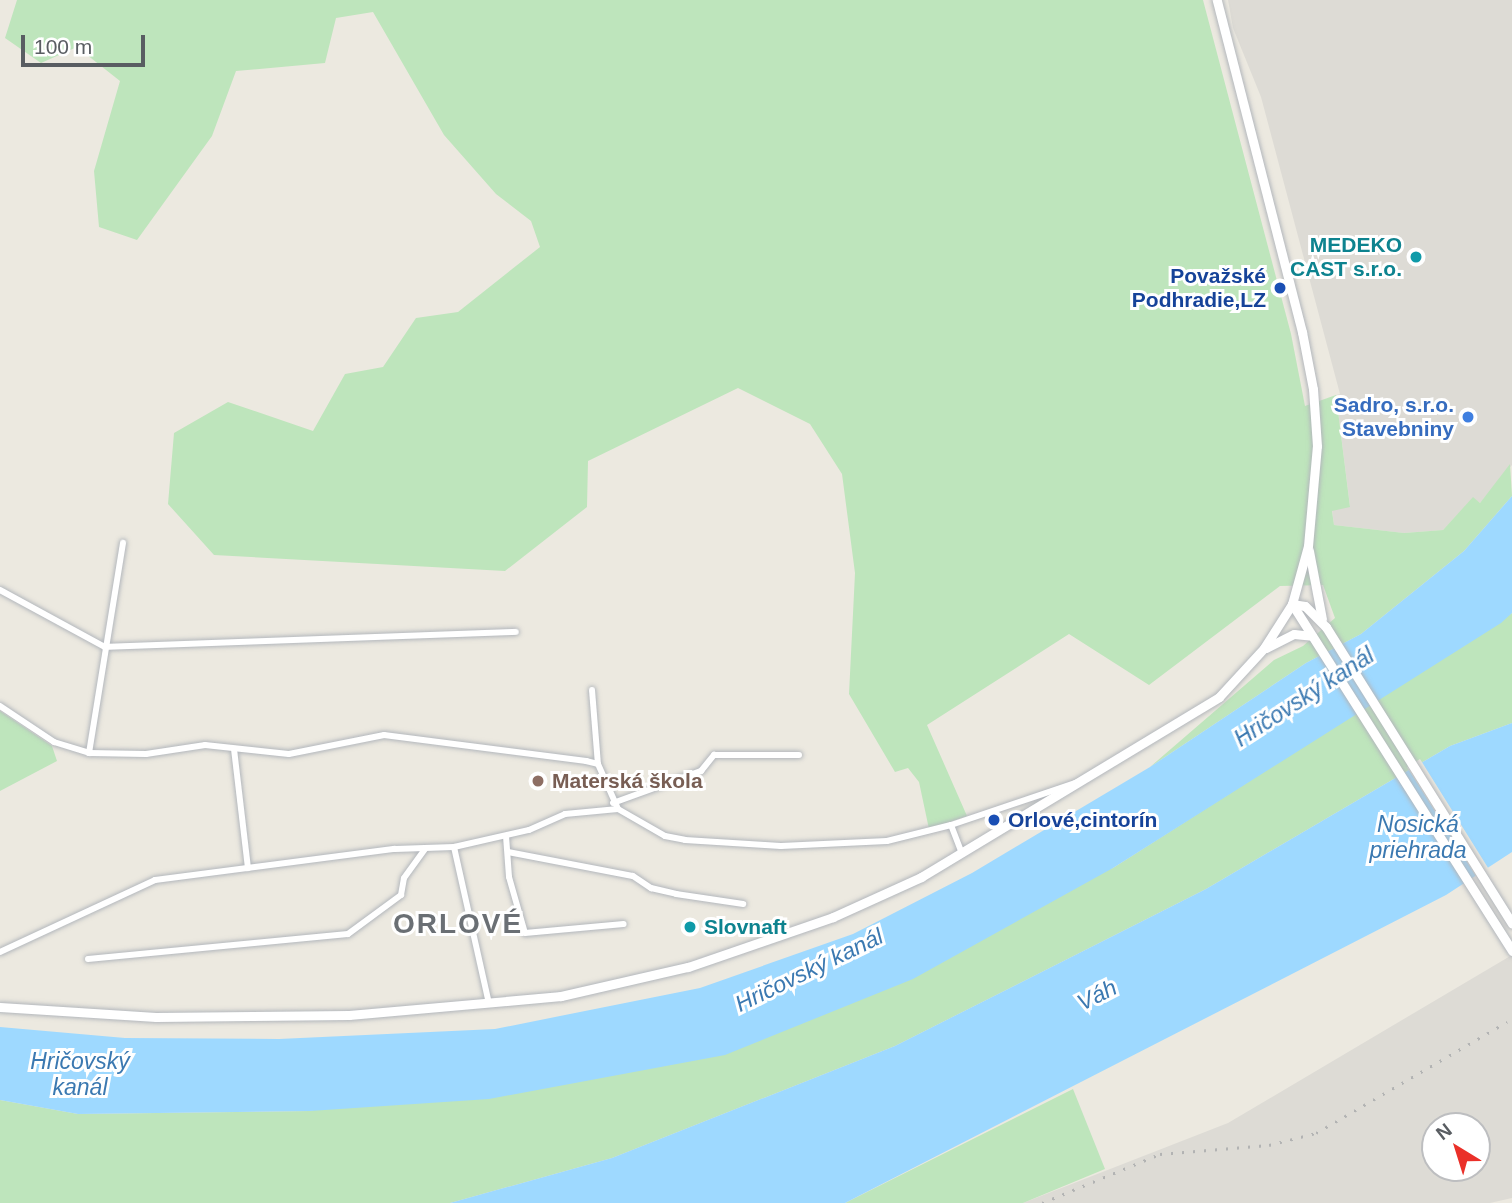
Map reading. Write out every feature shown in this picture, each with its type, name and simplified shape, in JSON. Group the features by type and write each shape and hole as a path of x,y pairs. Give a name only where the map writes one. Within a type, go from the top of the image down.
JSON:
{"main road":[{"path":"0,1007 156,1017 349,1015 561,996 688,967 833,918 962,853 1083,783 1219,697 1262,650 1292,604 1308,546 1316,476 1314,389 1217,0"},
{"path":"1308,546 1313,586 1328,631"},
{"path":"1292,604 1305,606 1328,631 1512,924"},
{"path":"1292,604 1512,951"},
{"path":"1262,650 1290,635 1315,640"}],"street":[{"path":"89,753 123,544"},
{"path":"0,590 105,647 516,632"},
{"path":"592,690 598,764 616,806 665,836 780,846 876,842 951,825 1070,781 1083,783"},
{"path":"0,706 54,742 89,753 146,754 205,745 289,754 384,735 598,764"},
{"path":"234,749 248,868"},
{"path":"0,952 155,880 454,847 506,836 565,814 616,806 634,792 668,786 701,771 714,755 799,755"},
{"path":"951,825 962,853"},
{"path":"506,836 509,877 525,933 624,924"},
{"path":"454,847 489,1003"},
{"path":"88,958 348,934 401,895 404,878 426,848"},
{"path":"508,852 633,876 664,891 743,904"}],"shaded area":[{"path":"1228,0 1512,0 1512,465 1480,503 1473,498 1443,530 1404,533 1334,525 1332,510 1350,506 1336,395 1340,394 1261,97 1233,28"},
{"path":"1512,955 1512,1198 1490,1203 1023,1203 1228,1123"}],"green space":[{"path":"17,0 1203,0 1291,334 1305,406 1336,395 1350,507 1332,511 1334,525 1404,533 1443,530 1473,497 1480,503 1510,464 1512,496 1464,551 1361,634 1306,663 1150,767 1274,660 1303,646 1335,618 1323,585 1280,586 1149,685 1069,634 927,725 967,816 929,829 919,782 908,768 895,772 849,694 855,573 842,474 810,424 738,388 588,461 587,507 505,571 214,555 168,504 174,433 228,402 313,431 345,374 383,367 416,318 458,312 540,247 531,221 496,194 444,135 373,12 336,18 325,63 236,71 212,136 137,240 99,227 94,171 120,81 77,47 41,63 5,38"},
{"path":"1512,613 1512,723 1450,746 1206,889 895,1046 612,1158 450,1203 0,1203 0,1100 78,1114 310,1111 1113,868"},
{"path":"0,711 52,746 57,761 0,791"},
{"path":"1073,1089 1105,1169 1023,1203 845,1203"}],"water":[{"name":"Hričovský kanál","path":"1512,496 1512,613 1501,623 1113,868 913,979 725,1055 489,1099 310,1111 78,1114 0,1100 0,1027 125,1038 279,1039 495,1029 700,988 853,934 972,873 1150,767 1306,663 1361,634 1464,551"},
{"name":"Nosická priehrada","path":"1512,723 1512,852 1446,895 845,1203 450,1203 612,1158 895,1046 1206,889 1450,746"}],"pier":[{"path":"1420,759 1490,871 1477,878 1407,767"}],"railway":[{"path":"1042,1203 1160,1154 1269,1145 1316,1133 1507,1022"}],"place":[{"name":"MEDEKO CAST s.r.o.","path":"1416,257"},
{"name":"Považské Podhradie,LZ","path":"1280,288"},
{"name":"Sadro, s.r.o. Stavebniny","path":"1468,417"},
{"name":"Materská škola","path":"538,781"},
{"name":"Orlové,cintorín","path":"994,820"},
{"name":"Slovnaft","path":"690,927"}],"district":[{"name":"ORLOVÉ","path":"458,924"}],"water label":[{"name":"Váh","path":"1097,995"}]}
